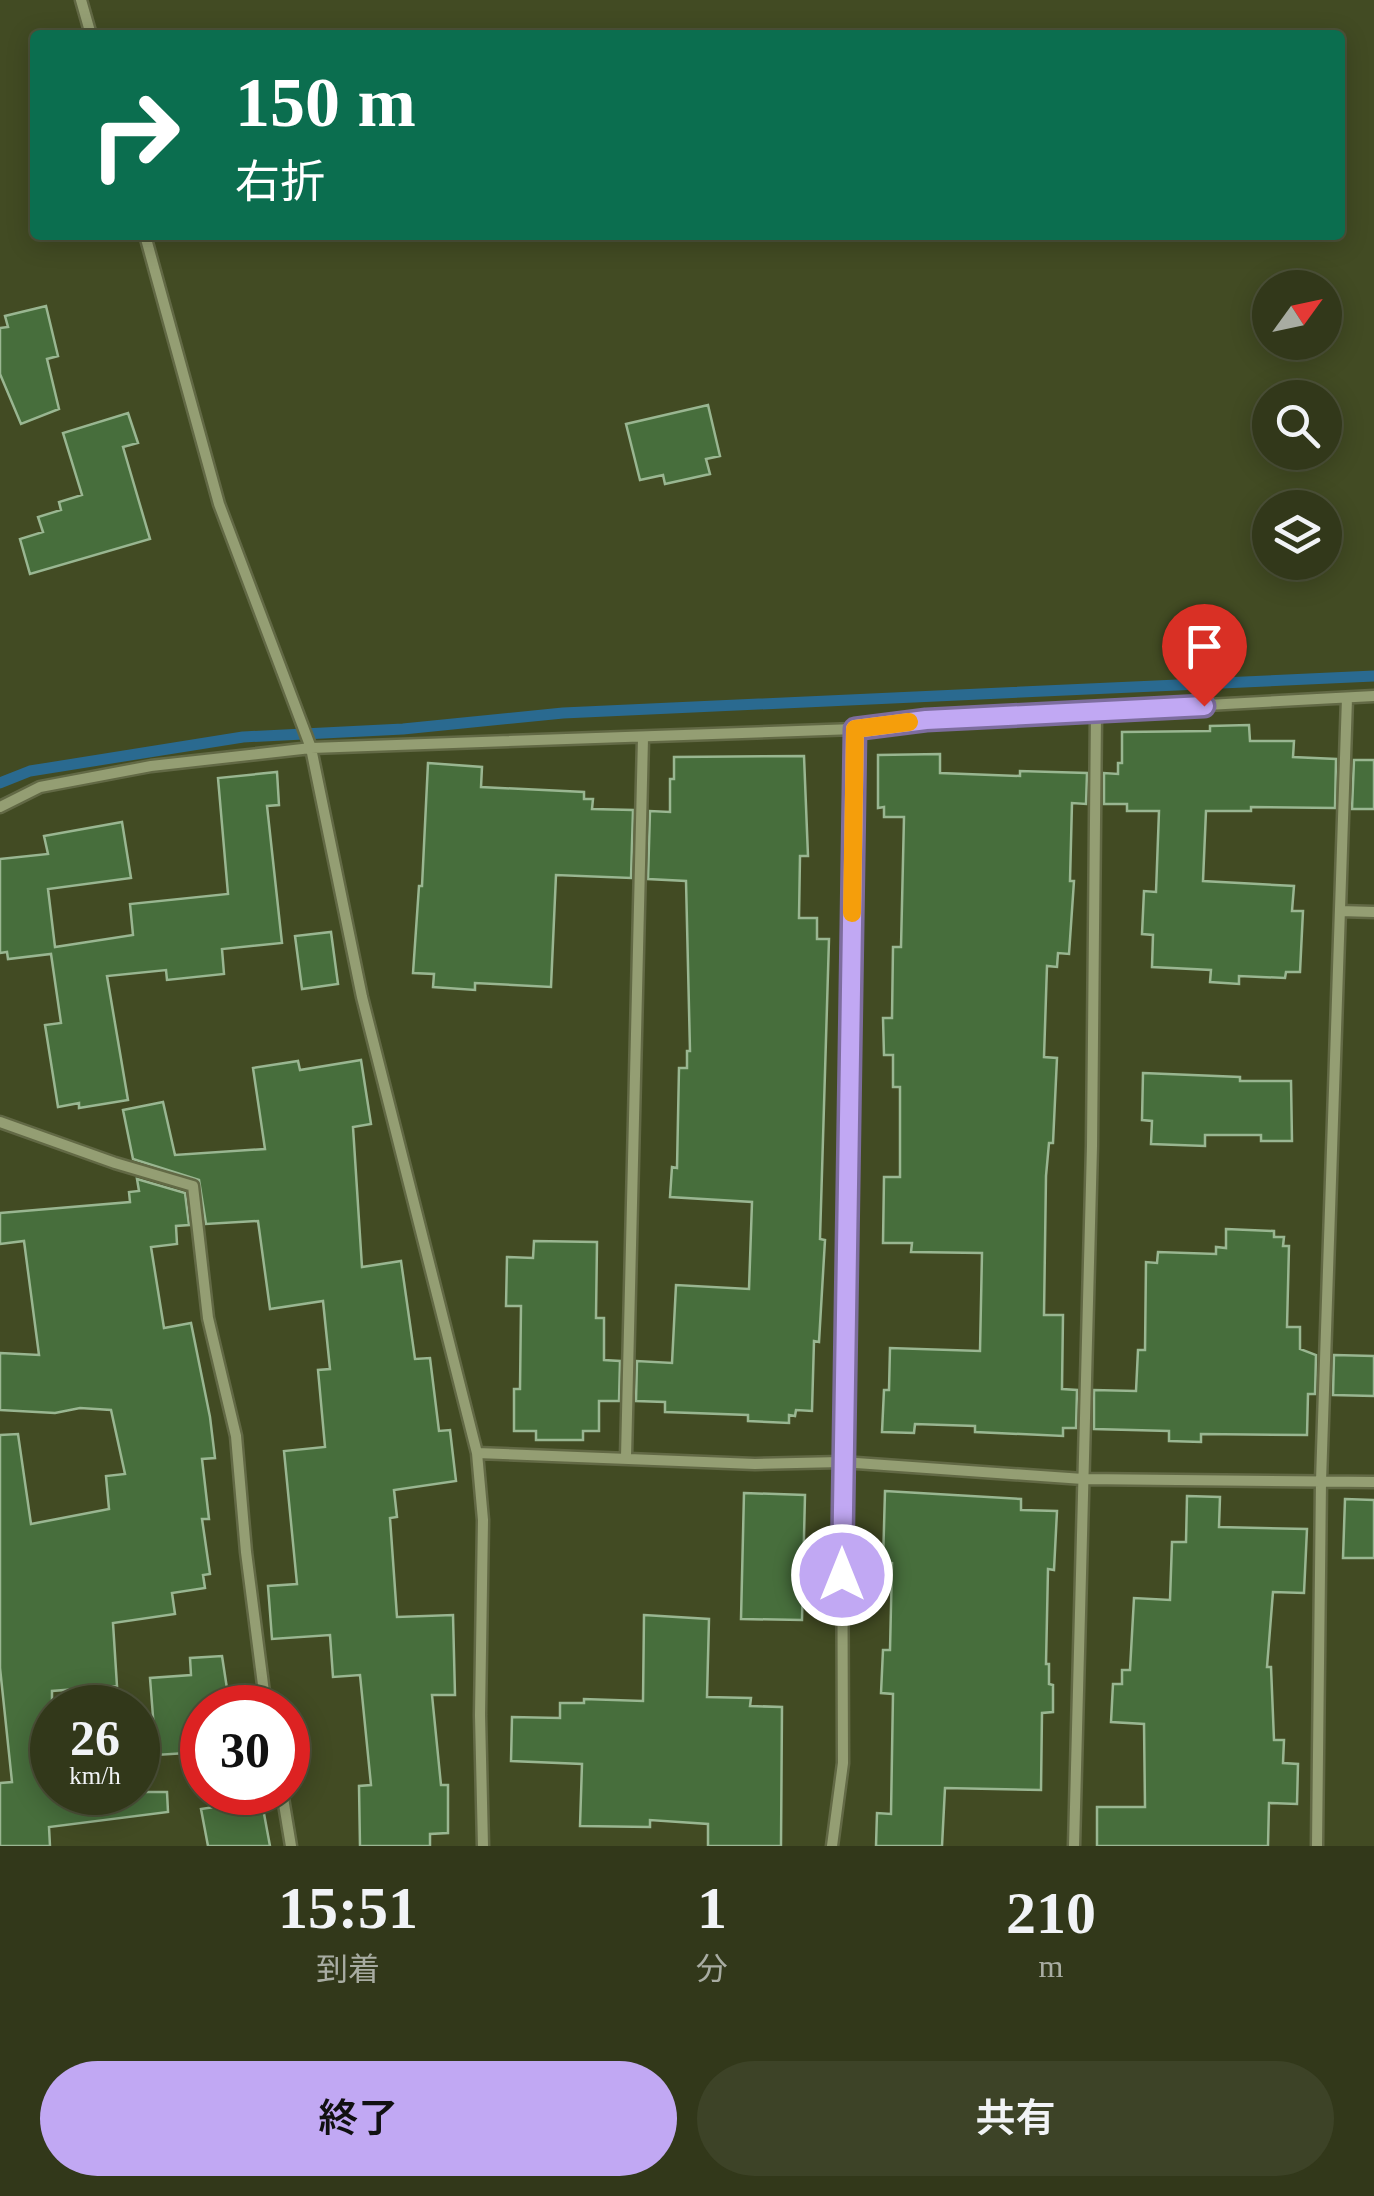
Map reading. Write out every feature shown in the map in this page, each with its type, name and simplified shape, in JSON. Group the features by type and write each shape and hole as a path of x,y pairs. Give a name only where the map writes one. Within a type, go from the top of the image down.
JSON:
{"street":[{"path":"81,0 89,30"},
{"path":"146,240 219,504 311,748 362,997 476,1452 483,1520 483,1846"},
{"path":"0,806 40,787 95,776 311,748 855,729 926,720 1374,696"},
{"path":"1316,1846 1321,1481 1347,698"},
{"path":"1074,1846 1092,1146 1096,712"},
{"path":"832,1846 843,1763 842,1462 855,729"},
{"path":"626,1457 643,738"},
{"path":"1340,911 1374,912"},
{"path":"0,1122 115,1164 193,1186 208,1318 236,1436 263,1685"},
{"path":"476,1452 755,1464 842,1462 1083,1479 1374,1482"},
{"path":"286,1815 292,1846"}],"building":[{"path":"46,306 58,356 47,359 59,409 21,424 0,374 0,328 8,327 5,316"},
{"path":"708,405 720,456 706,459 710,474 665,484 663,475 640,480 626,424"},
{"path":"128,413 138,443 123,447 150,539 30,574 20,539 43,532 38,517 61,510 59,502 82,495 63,433"},
{"path":"1249,725 1250,741 1294,741 1293,757 1336,759 1335,808 1206,811 1203,881 1294,886 1292,911 1303,911 1300,972 1286,972 1285,978 1239,976 1239,984 1210,982 1211,970 1152,967 1153,935 1142,934 1144,891 1156,892 1159,811 1127,811 1127,804 1104,804 1104,773 1118,774 1122,732 1210,731 1210,726"},
{"path":"940,754 940,773 1087,773 1086,804 1072,803 1070,881 1074,881 1069,954 1058,953 1057,967 1047,966 1044,1057 1057,1058 1053,1143 1049,1143 1046,1176 1044,1315 1063,1315 1062,1389 1077,1390 1076,1428 1063,1428 1063,1436 975,1432 975,1426 915,1424 914,1433 882,1432 890,1348 980,1351 982,1253 911,1252 912,1243 883,1243 884,1177 900,1177 900,1087 893,1087 893,1055 884,1055 883,1018 892,1018 893,947 901,947 904,817 884,817 884,807 878,808 878,755"},
{"path":"804,756 808,856 800,856 799,918 817,918 817,939 829,939 820,1239 825,1240 819,1342 814,1341 812,1411 796,1410 795,1416 789,1415 789,1423 748,1421 748,1415 665,1412 665,1402 636,1401 637,1361 672,1363 676,1285 749,1289 752,1202 670,1197 672,1167 677,1168 679,1068 687,1068 690,1051 686,881 648,879 650,811 670,812 674,757"},
{"path":"1354,760 1374,760 1374,809 1352,809"},
{"path":"428,763 482,767 481,787 584,792 584,799 593,799 592,809 633,810 631,878 556,875 551,987 475,983 475,990 433,987 434,974 413,973"},
{"path":"277,772 279,805 267,806 282,943 222,949 224,974 167,980 166,970 107,976 128,1100 79,1108 79,1103 58,1107 45,1025 61,1023 51,954 8,959 7,952 0,953 0,859 48,854 44,836 122,822 131,878 48,889 55,947 133,935 130,904 228,894 218,778"},
{"path":"331,932 338,984 302,989 295,936"},
{"path":"361,1060 371,1124 353,1127 362,1267 401,1261 415,1359 430,1358 439,1431 450,1430 456,1481 394,1490 397,1517 390,1518 397,1617 453,1615 455,1695 432,1695 441,1785 448,1785 448,1833 430,1834 430,1846 360,1846 359,1786 371,1785 360,1675 333,1677 330,1635 272,1639 268,1586 297,1584 284,1451 325,1447 318,1370 330,1369 323,1301 270,1309 258,1221 206,1224 199,1180 133,1159 123,1110 163,1102 175,1155 265,1149 253,1068 298,1061 300,1070"},
{"path":"1143,1073 1291,1081 1292,1141 1261,1141 1261,1135 1205,1135 1205,1146 1151,1144 1152,1121 1142,1120"},
{"path":"137,1179 185,1193 189,1225 176,1226 177,1244 151,1247 164,1328 191,1323 210,1417 215,1458 202,1459 209,1519 202,1519 210,1574 203,1575 205,1588 172,1593 175,1614 113,1623 117,1685 30,1685 30,1815 144,1815 49,1827 50,1846 0,1846 0,1783 12,1782 0,1668 0,1435 18,1434 31,1524 109,1509 106,1476 125,1474 111,1410 0,1410 0,1353 39,1355 24,1241 0,1244 0,1213 130,1202 129,1192 139,1191"},
{"path":"1226,1229 1274,1231 1274,1237 1284,1237 1283,1246 1289,1246 1287,1327 1300,1327 1300,1349 1316,1355 1315,1394 1308,1394 1307,1435 1201,1434 1201,1442 1169,1441 1169,1431 1094,1429 1094,1390 1136,1391 1138,1350 1145,1350 1146,1262 1157,1263 1158,1252 1216,1254 1216,1247 1226,1248"},
{"path":"534,1241 597,1242 596,1318 604,1318 604,1360 620,1361 619,1401 599,1401 599,1431 583,1431 583,1440 536,1440 536,1431 514,1431 514,1389 520,1389 521,1306 506,1306 507,1257 533,1258"},
{"path":"1334,1355 1374,1356 1374,1396 1333,1395"},
{"path":"885,1491 1021,1499 1021,1510 1057,1511 1054,1570 1048,1569 1046,1664 1049,1684 1053,1685 1053,1712 1042,1713 1041,1790 945,1788 942,1846 876,1846 877,1813 891,1814 893,1694 881,1693 883,1650 890,1650 892,1563 883,1562"},
{"path":"744,1493 805,1495 802,1620 741,1619"},
{"path":"1187,1496 1220,1497 1219,1527 1307,1529 1304,1593 1273,1592 1267,1667 1271,1667 1274,1740 1284,1740 1283,1763 1298,1764 1297,1804 1269,1803 1268,1846 1097,1846 1097,1807 1145,1807 1144,1724 1111,1722 1113,1684 1122,1684 1122,1670 1130,1670 1134,1598 1170,1600 1172,1542 1186,1542"},
{"path":"1345,1499 1374,1500 1374,1558 1343,1558"},
{"path":"644,1615 709,1619 707,1697 751,1698 750,1706 782,1707 781,1846 708,1846 708,1824 650,1820 650,1827 580,1826 582,1764 511,1761 512,1717 560,1718 560,1703 584,1703 584,1699 643,1701"},
{"path":"222,1656 226,1685 180,1685 180,1753 160,1755 160,1685 151,1685 150,1678 191,1675 190,1658"},
{"path":"160,1792 167,1792 168,1812 160,1813"},
{"path":"202,1815 264,1815 270,1846 208,1846"}],"waterway":[{"path":"0,783 30,771 243,737 403,729 563,713 1374,676"}],"slow traffic":[{"path":"852,913 855,729 909,722"}],"route":[{"path":"842,1575 855,729 926,720 1204,706"}]}
